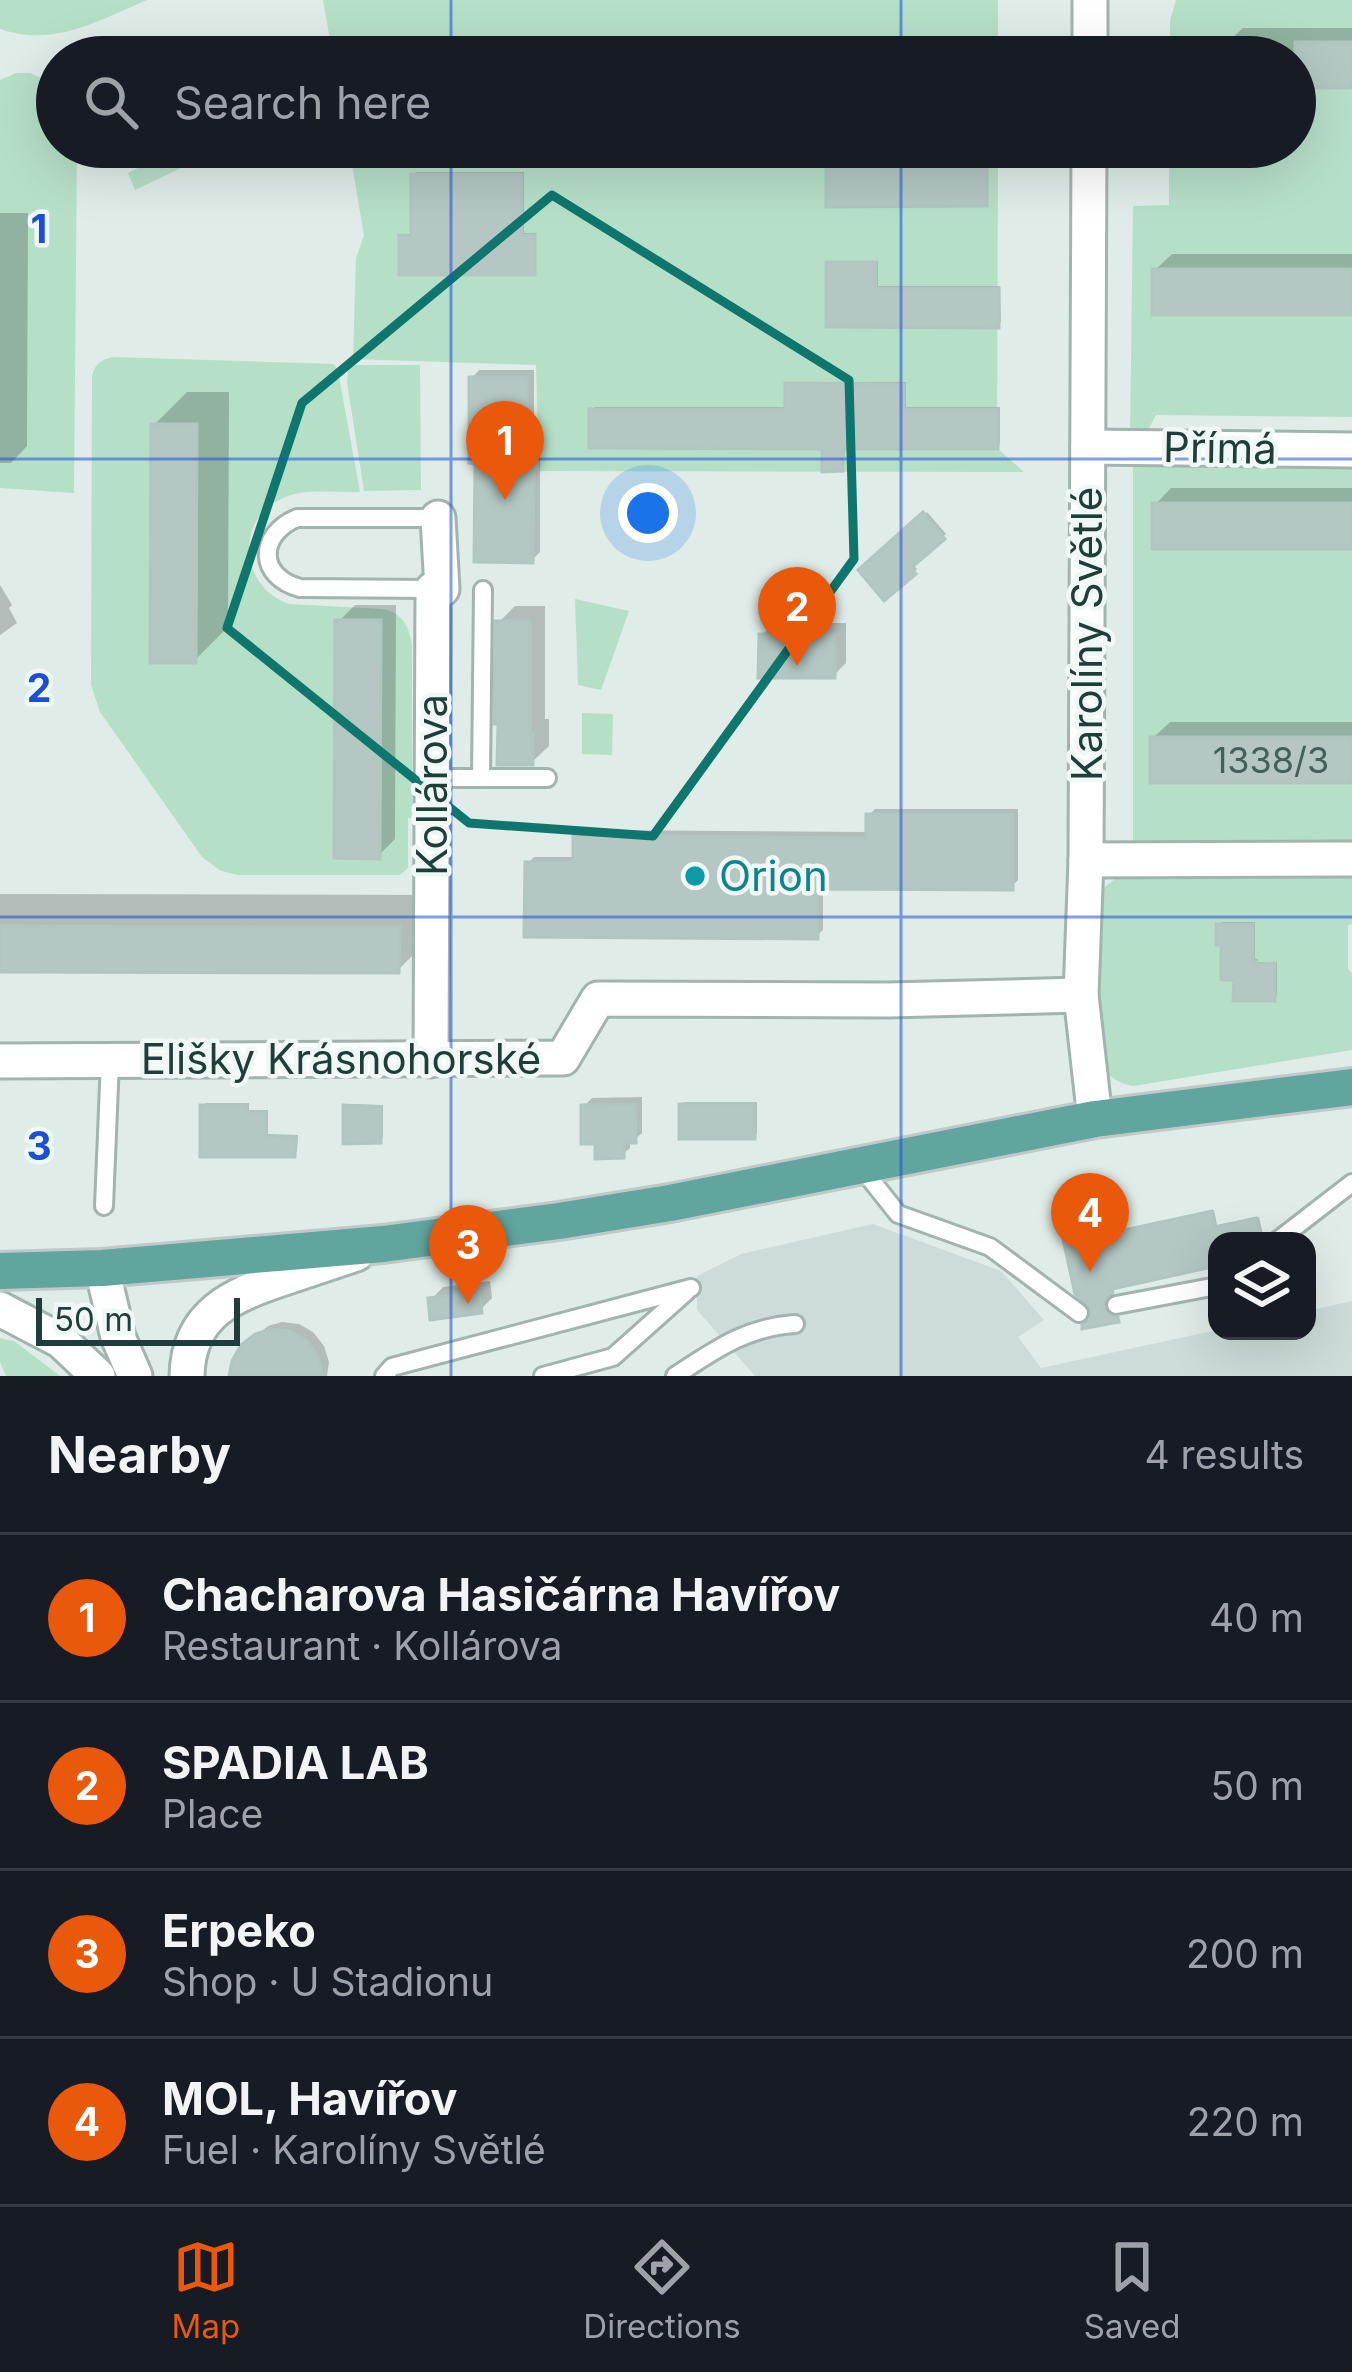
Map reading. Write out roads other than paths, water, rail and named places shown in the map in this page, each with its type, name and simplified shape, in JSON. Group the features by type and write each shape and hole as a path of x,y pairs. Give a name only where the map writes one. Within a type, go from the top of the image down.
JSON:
{"main road":[{"path":"0,1271 102,1268 383,1244 670,1203 1095,1119 1352,1087"}],"street":[{"path":"1090,0 1090,36"},
{"name":"Karolíny Světlé","path":"1089,168 1086,860 1081,994 1095,1119"},
{"name":"Přímá","path":"1088,447 1352,450"},
{"name":"Kollárova","path":"431,1060 434,589 442,589 438,518"},
{"path":"1086,860 1352,859"},
{"name":"Elišky Krásnohorské","path":"0,1061 563,1058 598,999 889,1000 1081,994"},
{"path":"187,1376 198,1332 221,1305 251,1289 383,1244"},
{"path":"102,1268 118,1337 135,1376"},
{"path":"0,1309 61,1341 98,1376"}],"lane":[{"path":"434,589 300,588 276,576 267,551 276,531 297,518 438,518"},
{"path":"481,778 483,590"},
{"path":"432,778 547,778"},
{"path":"104,1206 110,1061"},
{"path":"859,1166 898,1214 990,1247 1079,1313"},
{"path":"1289,1232 1352,1183"},
{"path":"384,1376 392,1367 691,1288 613,1357 543,1376"},
{"path":"1115,1305 1208,1288"},
{"path":"675,1376 746,1333 795,1324"}],"place":[{"name":"Chacharova Hasičárna Havířov","path":"505,500"},
{"name":"SPADIA LAB","path":"797,666"},
{"name":"Orion","path":"695,876"},
{"name":"MOL, Havířov","path":"1090,1272"},
{"name":"Erpeko","path":"468,1304"}]}
